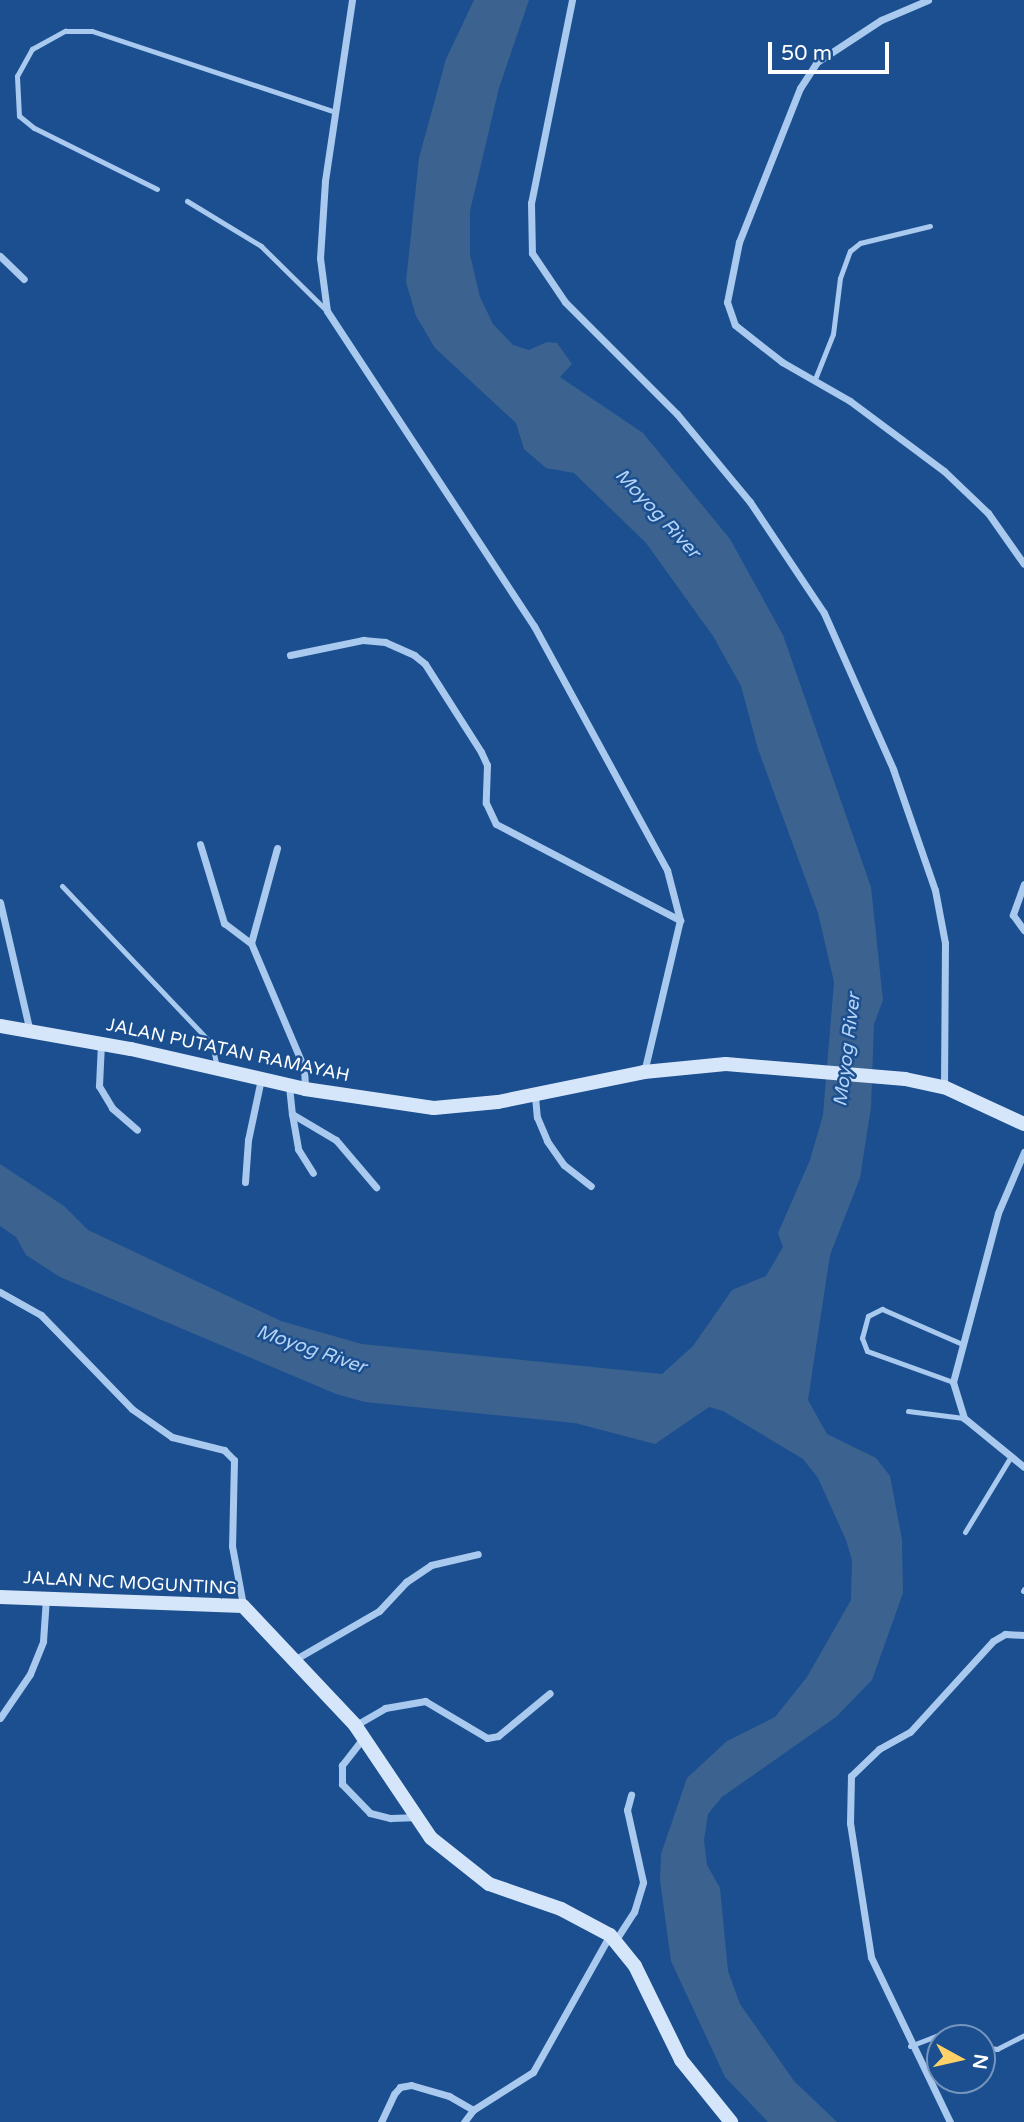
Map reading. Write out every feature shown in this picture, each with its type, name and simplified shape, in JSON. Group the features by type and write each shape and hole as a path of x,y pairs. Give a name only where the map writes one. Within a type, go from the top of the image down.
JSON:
{"main road":[{"name":"JALAN PUTATAN RAMAYAH","path":"0,1026 29,1028 102,1043 305,1089 433,1108 534,1096 644,1072 726,1064 905,1079 944,1087 1024,1124"},
{"name":"JALAN NC MOGUNTING","path":"0,1597 243,1606 360,1731 413,1817 430,1838 489,1884 561,1909 612,1938 635,1966 681,2060 731,2122"}],"street":[{"path":"352,0 320,258 327,311 553,659 667,870 680,920 644,1072"},
{"path":"572,0 531,203 532,253 565,302 677,414 750,502 824,613 894,769 935,890 945,943 944,1087"},
{"path":"931,0 881,20 817,62 800,89 739,242 727,293 731,318 782,362 816,379 944,471 988,513 1024,565"},
{"path":"0,256 24,279"},
{"path":"290,654 363,640 385,642 414,654 425,664 481,752 487,765 486,803 496,824 680,920"},
{"path":"200,844 224,923 251,943 304,1068 305,1089"},
{"path":"251,943 277,848"},
{"path":"1024,884 1013,915 1024,930"},
{"path":"0,902 29,1028"},
{"path":"102,1043 99,1086 112,1108 137,1130"},
{"path":"245,1182 248,1140 261,1079"},
{"path":"289,1085 298,1149 313,1172"},
{"path":"534,1096 537,1117 547,1141 564,1166 591,1186"},
{"path":"292,1114 336,1140 376,1187"},
{"path":"1024,1152 998,1213 960,1343 953,1382 964,1418 1024,1467"},
{"path":"0,1292 41,1315 132,1409 172,1437 224,1450 234,1460 232,1546 243,1606"},
{"path":"294,1660 379,1611 406,1582 431,1565 478,1554"},
{"path":"0,1718 30,1674 43,1642 46,1598"},
{"path":"950,2122 910,2046 871,1957 850,1823 851,1776 879,1749 910,1732 993,1641 1005,1634 1024,1635"},
{"path":"413,1817 390,1818 370,1813 342,1784 342,1765 360,1731 385,1707 425,1700 488,1738 498,1736 550,1693"},
{"path":"464,2122 473,2110 533,2072 612,1938 634,1912 643,1882 627,1810 631,1795"},
{"path":"381,2122 394,2094 400,2087 411,2085 449,2096 473,2110"}],"lane":[{"path":"157,189 34,128 19,116 17,76 32,49 65,31 92,31 336,112"},
{"path":"187,201 261,246 327,311"},
{"path":"816,379 833,334 840,278 850,251 866,241 929,226"},
{"path":"62,886 212,1044 217,1069"},
{"path":"953,1382 867,1351 862,1338 868,1316 882,1309 960,1343"},
{"path":"908,1411 964,1418"},
{"path":"965,1532 1010,1458"},
{"path":"996,2049 1024,2035"},
{"path":"910,2046 926,2040"}],"water":[{"name":"Moyog River","path":"474,0 529,0 499,88 470,211 470,255 480,297 493,324 513,345 529,350 547,342 557,343 572,364 560,377 643,433 730,539 783,635 871,887 883,1000 874,1024 871,1107 860,1178 830,1255 808,1400 827,1434 876,1458 890,1476 902,1540 903,1593 872,1680 836,1717 722,1797 708,1814 704,1840 707,1865 720,1888 728,1971 740,2004 794,2081 837,2122 768,2122 725,2077 671,1961 660,1880 661,1854 687,1778 727,1741 775,1717 807,1677 851,1600 852,1560 846,1540 818,1478 803,1459 723,1411 709,1407 655,1444 575,1423 365,1402 336,1394 60,1277 26,1255 16,1237 0,1226 0,1164 64,1206 88,1230 281,1321 362,1344 662,1374 693,1346 732,1290 766,1276 783,1247 778,1233 810,1160 823,1115 834,982 818,913 758,749 741,686 713,636 646,543 574,473 546,468 524,449 516,423 435,348 416,316 406,282 419,158 446,59"}]}
